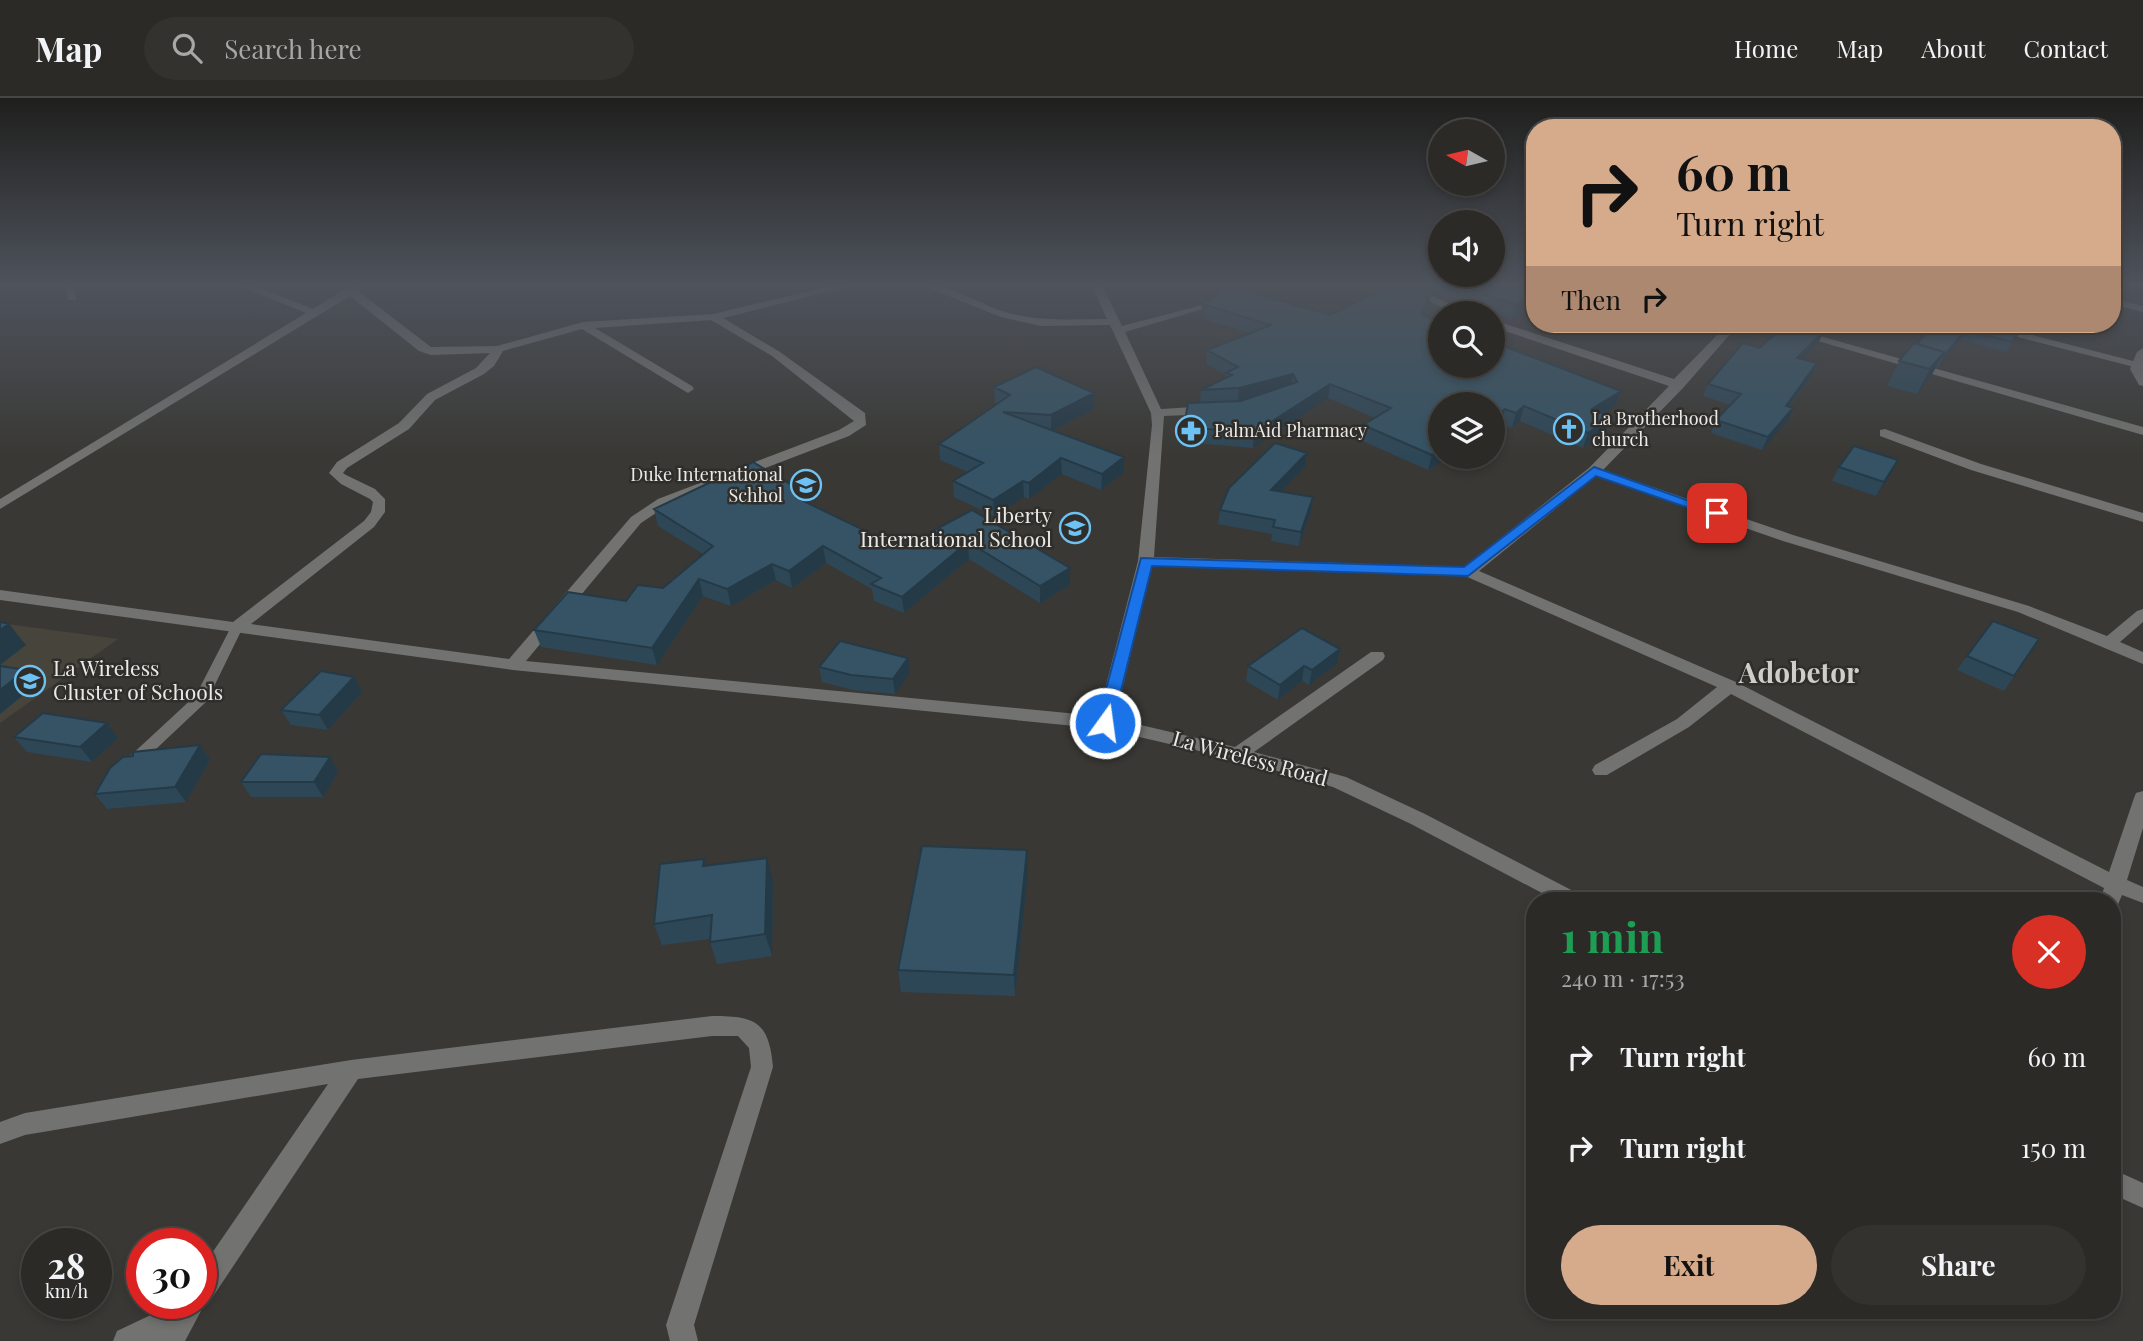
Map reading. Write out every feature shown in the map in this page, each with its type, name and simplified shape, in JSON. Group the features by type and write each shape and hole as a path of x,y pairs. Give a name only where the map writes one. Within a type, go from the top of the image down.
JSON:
{"street":[{"path":"0,505 269,341"},
{"path":"414,341 424,349 498,349 526,341"},
{"path":"609,341 688,389"},
{"path":"513,665 636,520 663,502 844,433 862,422 859,416 776,354 754,341"},
{"path":"1105,723 1146,561 1157,413 1123,341"},
{"path":"1548,341 1679,384"},
{"path":"1468,572 1594,471 1718,341"},
{"path":"1825,341 2143,431"},
{"path":"237,627 369,524 378,512 380,502 372,492 341,479 336,473 342,466 404,426 431,397 491,363 498,349"},
{"path":"2143,352 2136,369 2143,382"},
{"path":"1157,413 1225,410"},
{"path":"1885,433 1976,467 2143,518"},
{"path":"1594,471 1815,546 1942,582 2110,642 2143,659"},
{"path":"1146,561 1468,572 1730,685 2110,892"},
{"name":"La Wireless Road","path":"0,595 513,665 1105,723 1238,754 1339,782 1418,819 1557,892"},
{"path":"2110,642 2143,614"},
{"path":"1238,754 1377,656"},
{"path":"1601,770 1683,723 1730,685"},
{"path":"2112,892 2143,798"},
{"path":"2121,894 2143,895"},
{"path":"0,1133 25,1124 351,1070 712,1026 743,1026 760,1044 762,1068 680,1325 684,1341"},
{"path":"217,1268 351,1070"},
{"path":"2121,1185 2143,1196"},
{"path":"127,1341 165,1319"},
{"path":"170,1341 184,1319"}],"lane":[{"path":"2044,341 2138,365"},
{"path":"117,775 202,698 237,627"}],"shaded area":[{"name":"La Wireless Cluster of Schools","path":"0,623 118,639 0,723"}],"building":[{"path":"1230,341 1428,341 1428,378 1505,378 1505,347 1621,391 1592,409 1611,417 1588,433 1524,406 1516,413 1505,409 1505,392 1428,392 1428,453 1363,425 1391,408 1330,384 1254,433 1184,427 1188,403 1241,401 1297,382 1293,374 1239,388 1201,390 1232,375 1226,373 1238,367 1207,350"},
{"path":"1768,341 1814,341 1797,358 1817,363 1786,406 1793,408 1768,437 1716,420 1741,394 1708,384 1743,343 1760,348"},
{"path":"1920,341 1956,341 1944,356 1944,352 1917,344"},
{"path":"1914,343 1944,352 1930,369 1899,361"},
{"path":"1036,367 1094,393 1051,415 1003,412 1124,457 1102,474 1061,458 1029,483 1023,481 993,500 953,481 983,463 939,444 1010,395 994,387"},
{"path":"1275,443 1307,453 1271,490 1313,497 1301,532 1273,527 1275,520 1220,510 1229,488"},
{"path":"1854,446 1898,460 1884,482 1839,467"},
{"path":"753,462 805,493 797,498 901,548 972,510 1070,568 1040,586 968,542 902,597 871,584 881,578 823,546 789,571 772,564 727,589 699,579 652,648 534,630 568,592 626,601 638,585 663,588 713,546 654,509"},
{"path":"1993,621 2039,639 2014,676 1967,656"},
{"path":"0,622 9,624 0,630"},
{"path":"1302,628 1340,649 1312,670 1304,666 1280,685 1248,666"},
{"path":"840,641 908,658 893,679 851,675 819,667"},
{"path":"0,666 26,670 0,690"},
{"path":"321,671 354,677 319,715 281,710"},
{"path":"43,713 107,723 80,747 14,737"},
{"path":"200,745 175,787 95,794 110,768 123,757 133,756 133,752"},
{"path":"261,754 330,757 314,782 241,782"},
{"path":"922,846 1027,850 1014,975 898,970"},
{"path":"767,858 765,934 710,942 712,915 654,924 660,864 704,859 703,866"}],"place":[{"name":"La Brotherhood church","path":"1569,429"},
{"name":"PalmAid Pharmacy","path":"1191,431"},
{"name":"Duke International Schhol","path":"806,485"},
{"name":"Liberty International School","path":"1075,528"},
{"name":"La Wireless Cluster of Schools","path":"30,681"}],"district":[{"name":"Adobetor","path":"1799,673"}],"route":[{"path":"1105,723 1146,561 1468,572 1594,471 1717,513"}]}
